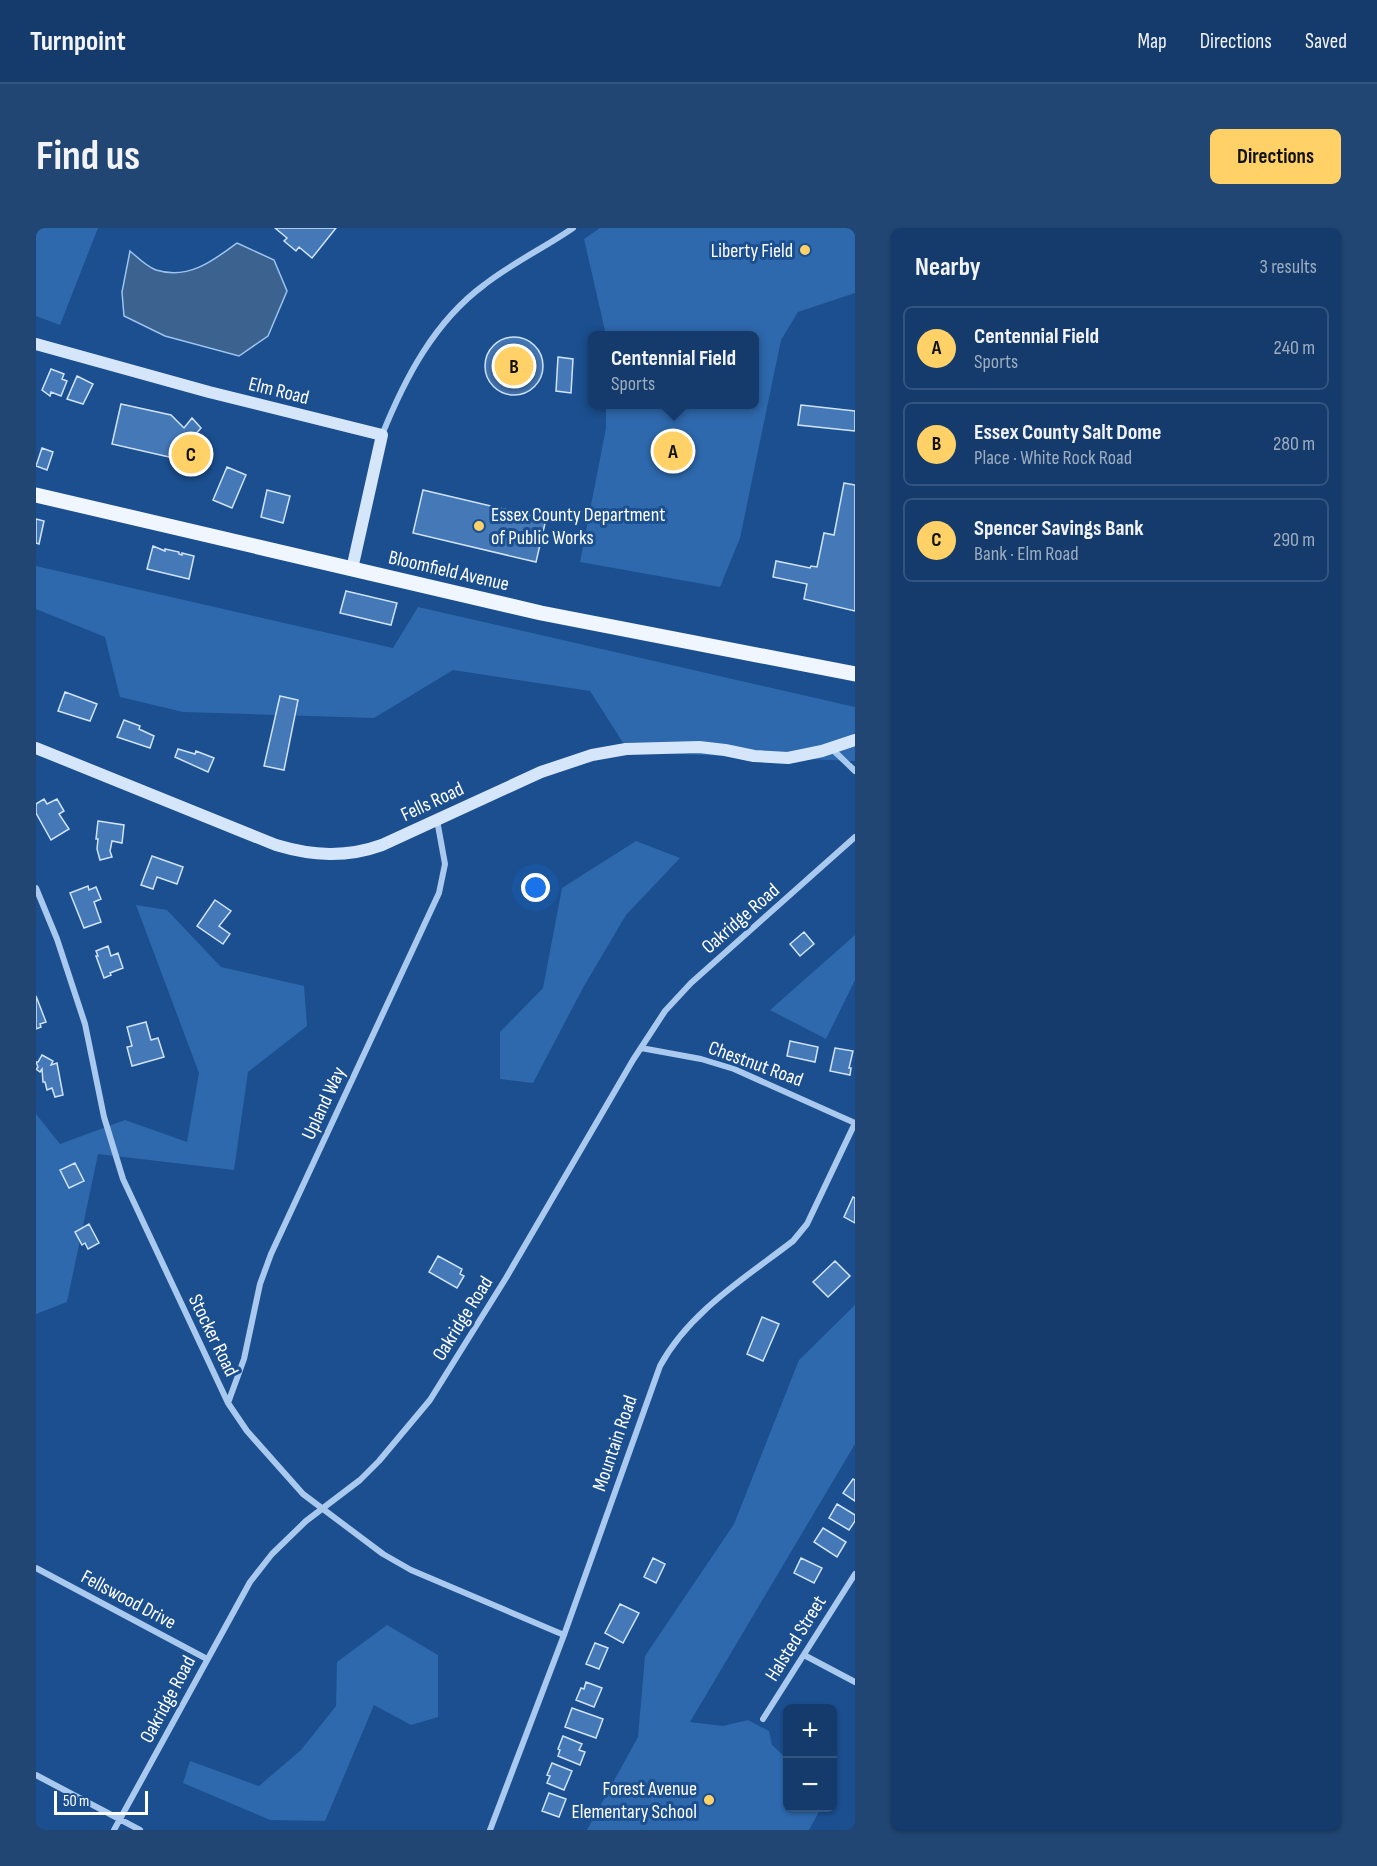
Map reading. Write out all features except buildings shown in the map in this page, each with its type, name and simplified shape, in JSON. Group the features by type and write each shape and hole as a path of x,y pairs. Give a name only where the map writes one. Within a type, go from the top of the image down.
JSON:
{"main road":[{"name":"Bloomfield Avenue","path":"36,495 541,613 855,674"}],"street":[{"path":"352,569 382,435 421,354 444,322 483,285 569,229"},
{"name":"Elm Road","path":"36,344 209,392 382,435"},
{"name":"Fells Road","path":"36,748 276,845 301,852 329,855 363,851 382,845 558,766 609,752 699,747 754,756 788,758 832,749 855,740"},
{"path":"832,749 855,771"},
{"name":"Upland Way","path":"228,1403 244,1359 260,1284 273,1248 439,893 445,857 437,820"},
{"name":"Oakridge Road","path":"114,1830 238,1603 262,1566 306,1521 360,1480 430,1400 506,1278 665,1011 691,982 855,837"},
{"name":"Stocker Road","path":"36,888 57,939 85,1024 104,1117 123,1179 228,1403 247,1431 303,1494 383,1554 411,1570 564,1635"},
{"name":"Chestnut Road","path":"641,1048 701,1059 734,1069 855,1123"},
{"name":"Mountain Road","path":"490,1830 564,1635 654,1379 666,1353 694,1318 802,1232 855,1123"},
{"name":"Fellswood Drive","path":"36,1569 207,1659"},
{"name":"Halsted Street","path":"764,1719 855,1574"},
{"path":"804,1654 855,1682"},
{"path":"36,1775 140,1830"}],"shaded area":[{"path":"36,228 98,228 60,325 36,316"},
{"path":"600,228 855,228 855,293 798,312 781,340 740,538 720,587 580,562 606,428 606,409 759,409 759,331 605,331 584,239"},
{"path":"237,243 274,260 287,291 268,336 239,356 165,336 124,316 122,292 130,251 153,269 179,273 200,267"},
{"path":"36,566 393,648 418,607 855,707 855,761 629,752 590,691 453,670 374,718 183,712 120,697 105,637 36,609"},
{"path":"636,841 680,858 626,915 584,986 533,1083 500,1079 500,1032 543,988 562,888"},
{"path":"136,905 167,910 221,967 304,986 307,1026 248,1072 234,1170 98,1154 67,1302 36,1314 36,1114 60,1144 125,1120 187,1142 199,1073"},
{"path":"855,935 855,980 826,1039 770,1010"},
{"path":"855,1305 855,1444 690,1722 723,1726 748,1720 769,1731 772,1745 783,1755 783,1812 819,1812 809,1830 587,1830 638,1737 645,1656 734,1524 799,1360"},
{"path":"387,1625 438,1655 438,1717 411,1725 374,1705 325,1821 270,1820 183,1783 190,1761 259,1786 301,1750 336,1706 337,1662"}],"place":[{"name":"Liberty Field","path":"805,250"},
{"name":"Essex County Salt Dome","path":"514,366"},
{"name":"Centennial Field","path":"673,451"},
{"name":"Spencer Savings Bank","path":"191,454"},
{"name":"Essex County Department of Public Works","path":"479,526"},
{"name":"Forest Avenue Elementary School","path":"709,1800"}]}
